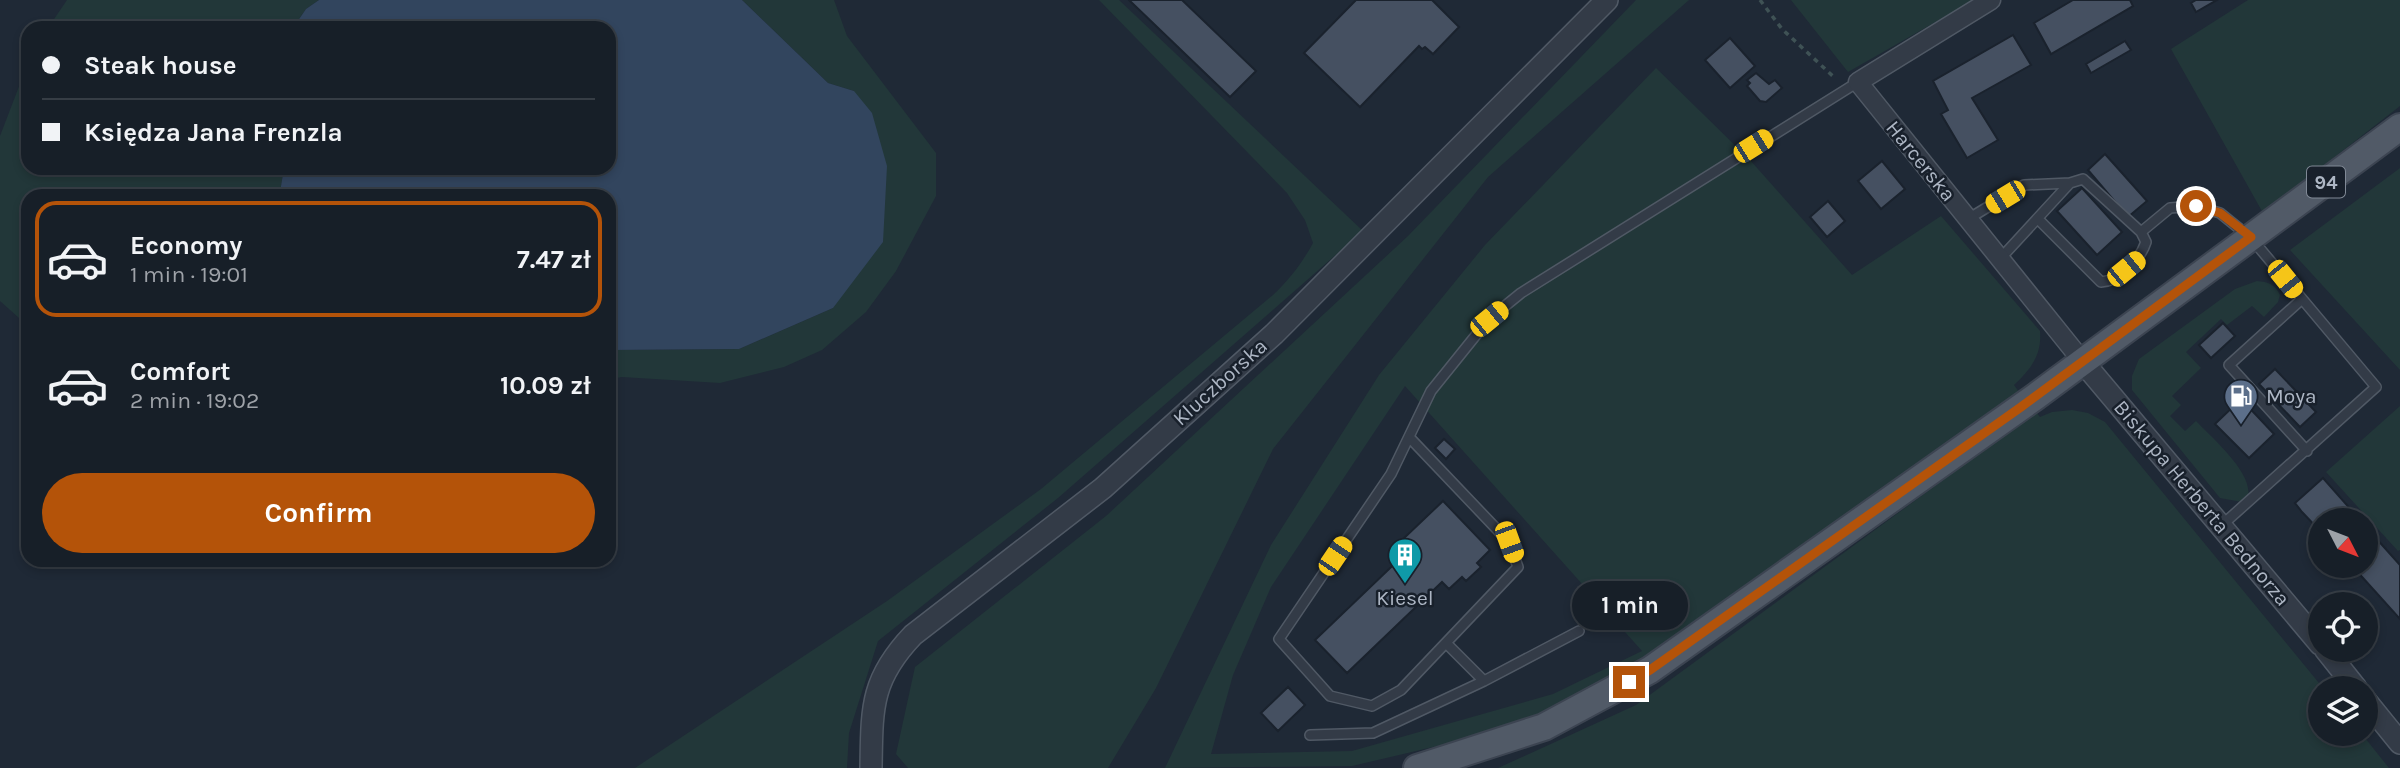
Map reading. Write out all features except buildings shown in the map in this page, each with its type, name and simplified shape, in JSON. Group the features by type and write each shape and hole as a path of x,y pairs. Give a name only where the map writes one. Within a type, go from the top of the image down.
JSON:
{"main road":[{"name":"94","path":"1417,768 1544,727 1650,670 2083,362 2400,127"}],"street":[{"name":"Kluczborska","path":"871,768 874,696 893,658 913,635 1103,488 1255,351 1359,252 1606,0"},
{"path":"1852,85 1991,0"},
{"name":"Harcerska","path":"1852,85 1968,219 2083,362"},
{"name":"Biskupa Herberta Bednorza","path":"2083,362 2308,630"},
{"path":"2335,662 2346,676"},
{"path":"2378,716 2400,743"}],"lane":[{"path":"1409,436 1509,542 1518,567 1401,690 1372,706 1330,696 1279,639 1391,474 1409,436 1431,391 1489,319 1521,293 1852,85"},
{"path":"1968,219 2024,185 2070,183 2083,179 2141,232 2146,242 2141,257 2110,282 2101,282 2038,219"},
{"path":"2000,259 2070,183"},
{"path":"2141,232 2170,208 2196,206 2220,213 2251,237 2376,387 2221,526"},
{"path":"2302,299 2229,365 2307,451"},
{"path":"1310,735 1373,733 1484,681 1580,631"},
{"path":"1446,643 1484,681"}],"path":[{"path":"1760,0 1782,29 1852,85"}],"green space":[{"path":"67,0 319,0 306,9 298,21 53,21"},
{"path":"742,0 834,0 847,36 936,153 936,196 896,271 866,312 822,350 784,367 720,383 616,378 616,350 739,349 833,308 854,91 828,83"},
{"path":"1099,0 1119,0 1363,231 1058,498 878,641 849,733 847,768 635,768 887,601 1041,489 1273,295 1309,250 1313,243 1305,220 1287,193"},
{"path":"1636,0 1689,0 1488,177 1273,449 1156,688 1108,768 908,768 896,754 915,667 1106,516 1408,236"},
{"path":"1791,0 1974,0 1848,72"},
{"path":"2248,0 2400,0 2400,106 2263,213 2171,49"},
{"path":"1656,68 1750,160 1852,275 1941,216 2040,331 2039,347 2030,367 2014,385 2019,392 1647,658 1556,709 1463,740 1352,766 1165,768 1271,545 1379,375 1485,245","holes":["1405,386 1642,651 1553,694 1352,751 1211,754 1233,675 1271,587"]},
{"path":"21,81 21,175 283,175 280,189 21,189 21,320 0,301 0,136"},
{"path":"2400,168 2400,370 2290,250"},
{"path":"2257,281 2276,288 2280,295 2278,302 2264,317 2252,306 2227,325 2221,319 2186,352 2201,368 2172,396 2181,405 2170,416 2185,431 2196,421 2222,447 2246,480 2247,499 2242,502 2220,498 2132,390 2132,376 2139,359 2235,289"},
{"path":"2400,406 2400,550 2398,551 2378,529 2378,508 2359,508 2326,472"},
{"path":"2072,410 2088,413 2105,422 2313,676 2308,676 2308,746 2371,746 2389,768 1498,768 1636,705 2036,412 2040,417 2052,412"}],"water":[{"path":"319,0 742,0 828,83 854,91 872,113 887,166 883,242 833,308 739,349 616,350 616,189 280,189 283,175 616,175 616,21 298,21 306,9"}],"place":[{"name":"Moya","path":"2241,426"},
{"name":"Kiesel","path":"1405,585"}],"route":[{"path":"1629,682 1650,670 2021,407 2251,237 2220,213 2196,206"}]}
